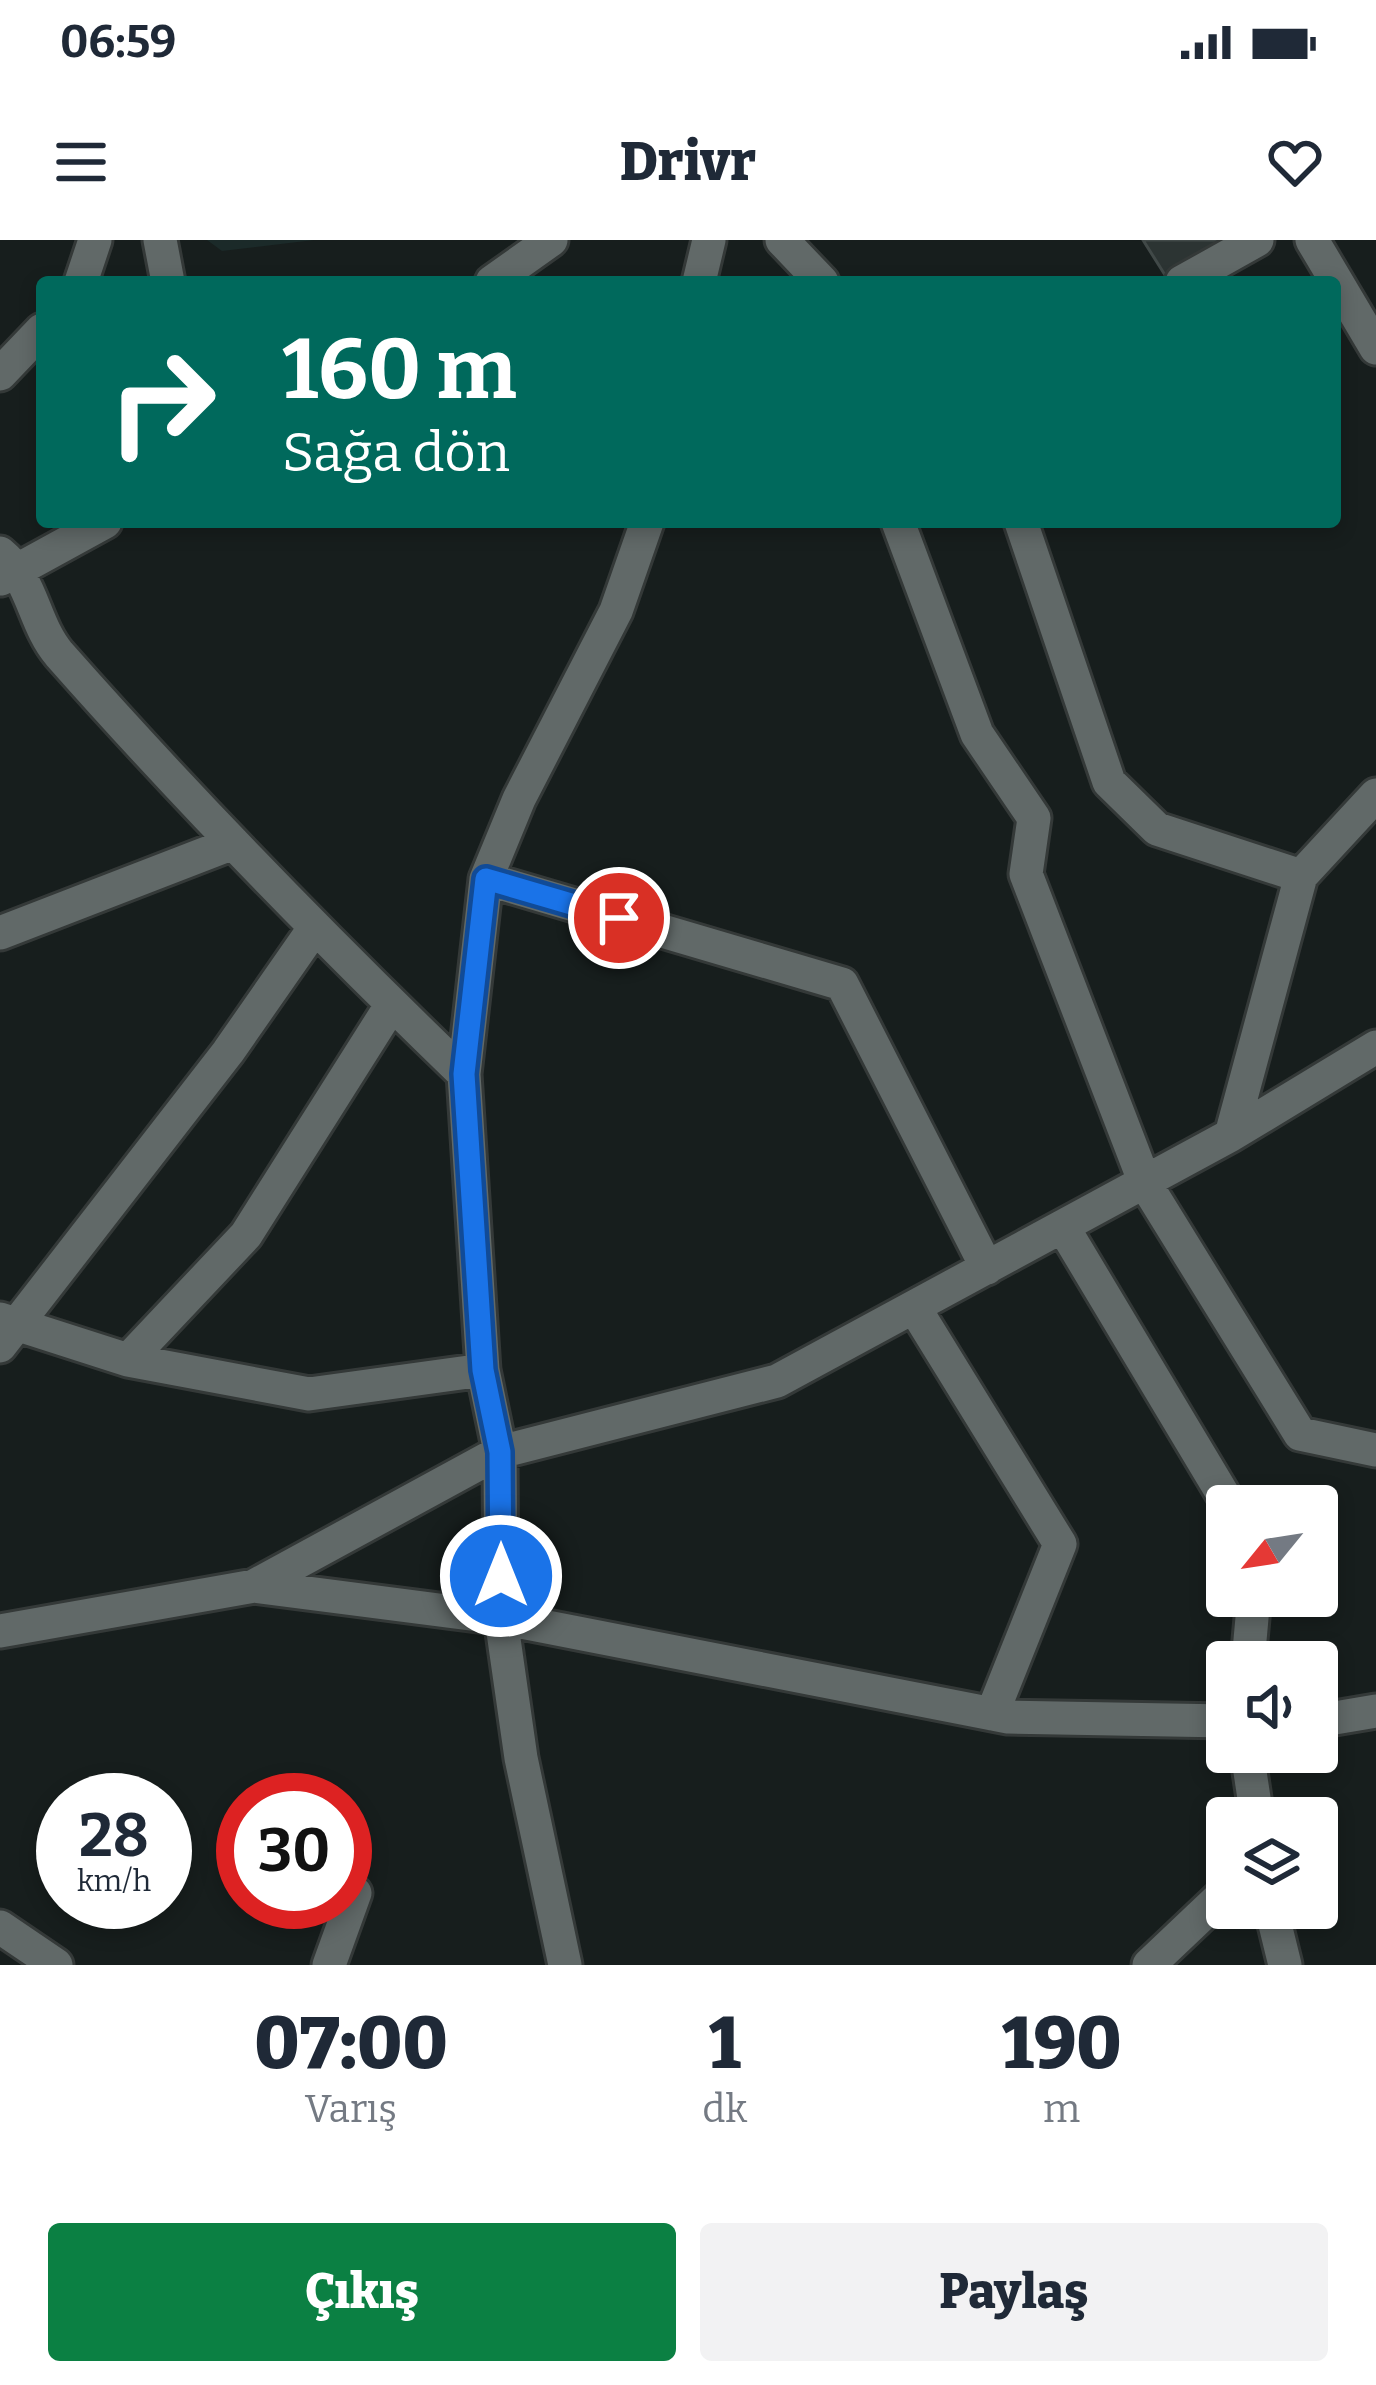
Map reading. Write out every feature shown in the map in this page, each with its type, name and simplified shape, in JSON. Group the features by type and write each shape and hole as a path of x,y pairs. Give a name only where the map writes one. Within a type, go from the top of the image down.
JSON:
{"street":[{"path":"83,276 95,240"},
{"path":"160,240 167,276"},
{"path":"500,276 551,240"},
{"path":"700,276 709,240"},
{"path":"782,240 816,276"},
{"path":"1193,276 1257,240"},
{"path":"1312,240 1333,276"},
{"path":"1341,289 1376,348"},
{"path":"0,374 36,336"},
{"path":"92,528 6,567 54,648 314,930 464,1074"},
{"path":"565,1965 521,1758 501,1618 500,1452 483,1370 464,1074 486,879 519,799 616,610 645,528"},
{"path":"900,528 977,734 1034,818 1026,874 1145,1183 1300,1434 1376,1450"},
{"path":"1023,528 1109,782 1156,829 1300,876"},
{"path":"1231,1135 1300,876 1376,795"},
{"path":"0,933 233,843"},
{"path":"486,879 842,984 987,1268"},
{"path":"314,930 228,1052 4,1330 128,1360 309,1394 483,1370"},
{"path":"128,1360 246,1235 392,1004"},
{"path":"254,1586 500,1452 777,1381 1145,1183 1376,1047"},
{"path":"1063,1227 1217,1485"},
{"path":"914,1307 1060,1544 992,1714"},
{"path":"0,1630 254,1586 501,1618 992,1714 1206,1720"},
{"path":"1338,1717 1376,1711"},
{"path":"1149,1965 1206,1912"},
{"path":"0,1927 56,1965"},
{"path":"329,1965 342,1929"},
{"path":"1276,1929 1285,1965"}],"shaded area":[{"path":"207,240 314,240 222,251"}],"building":[{"path":"1143,240 1223,240 1165,275"}],"route":[{"path":"501,1576 500,1452 483,1370 464,1074 486,879 619,918"}]}
